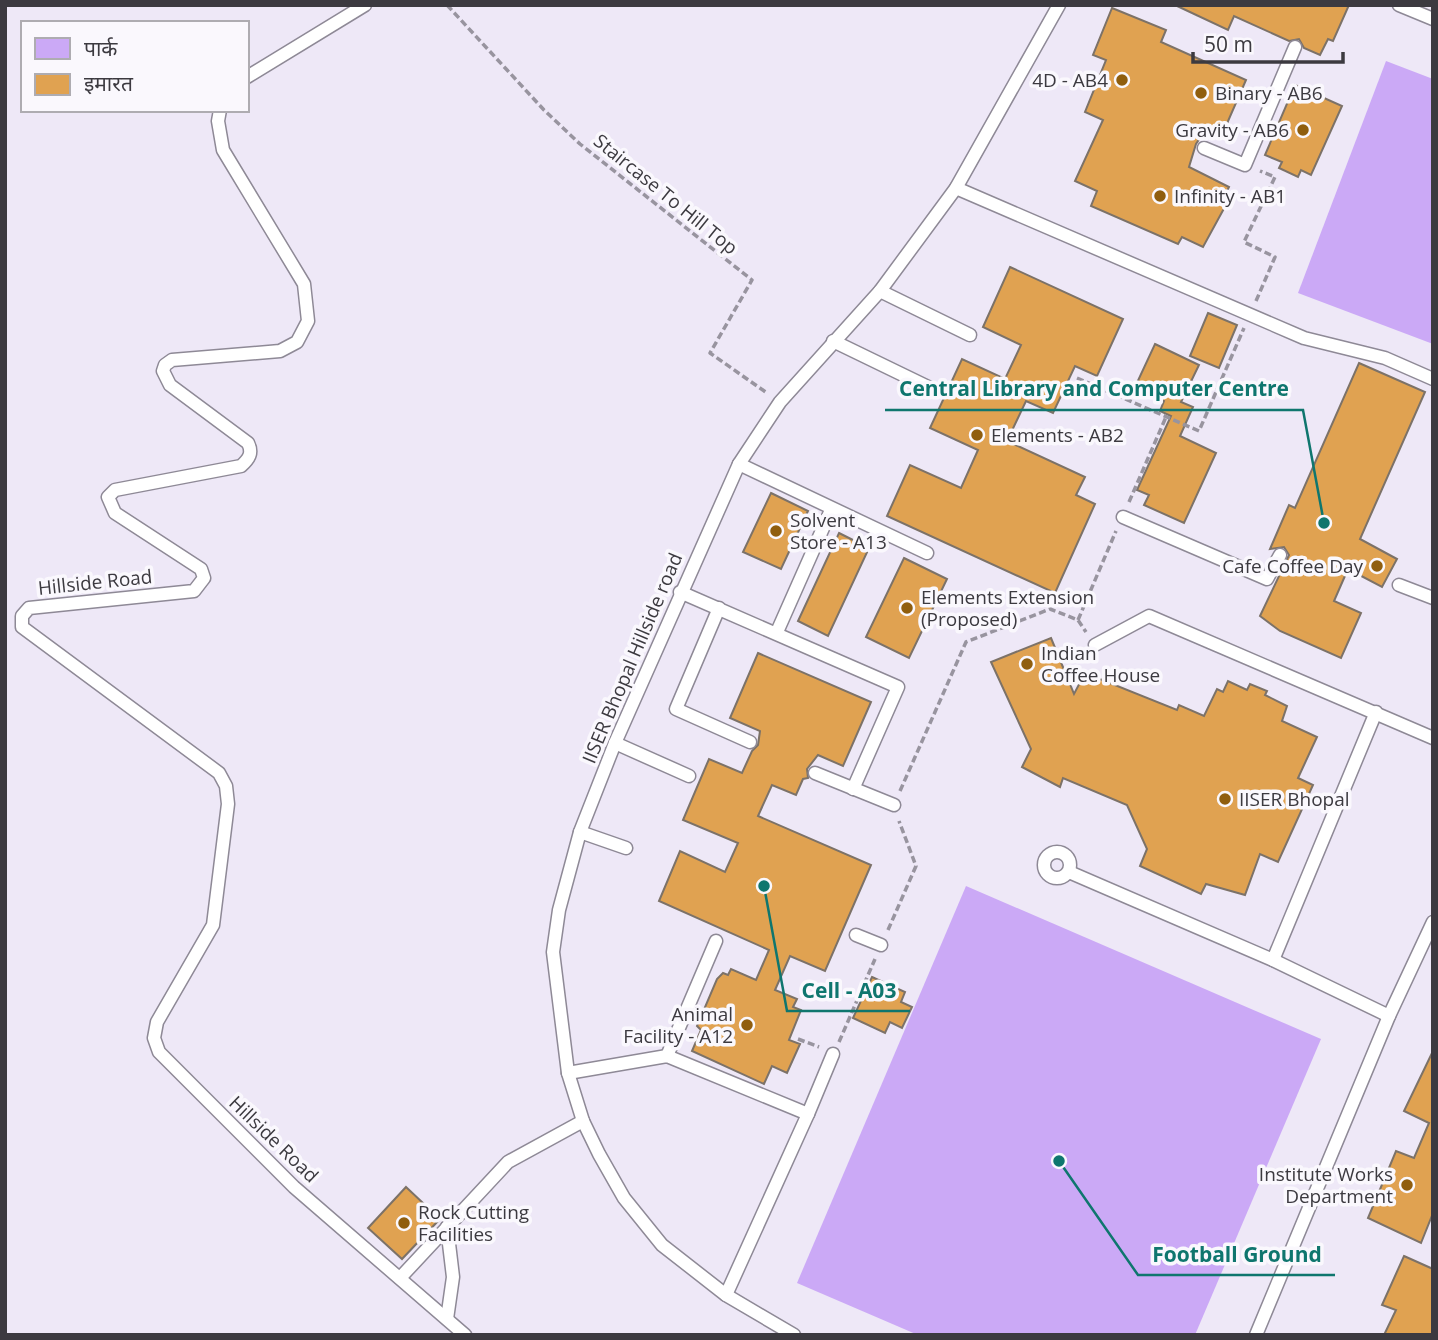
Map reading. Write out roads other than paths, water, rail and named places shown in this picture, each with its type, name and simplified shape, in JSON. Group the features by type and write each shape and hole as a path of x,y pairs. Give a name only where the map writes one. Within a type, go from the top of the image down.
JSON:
{"lane":[{"path":"248,76 365,5"},
{"name":"IISER Bhopal Hillside road","path":"794,1335 726,1295 662,1245 624,1198 583,1121 568,1073 554,952 569,868 580,832 615,743 739,464 780,402 880,291 956,188 1059,5"},
{"path":"1399,5 1433,19"},
{"path":"1204,148 1245,165 1275,110 1295,47"},
{"name":"Hillside Road","path":"220,112 218,121 223,150 304,284 308,321 297,342 280,351 172,360 165,365 163,371 170,386 248,443 251,450 249,459 242,466 115,490 108,497 115,513 201,569 204,578 199,587 194,591 29,608 21,622 24,631 224,780 228,804 215,918 157,1022 154,1031 159,1052 294,1187 465,1335"},
{"path":"956,188 1304,338 1385,358 1433,379"},
{"path":"880,291 970,335"},
{"path":"833,341 930,388"},
{"path":"739,464 831,510 927,553"},
{"path":"777,632 831,510"},
{"path":"1123,516 1267,579 1280,555"},
{"path":"1399,585 1433,598"},
{"path":"680,592 898,687 853,789"},
{"path":"719,608 676,709 750,743"},
{"path":"1095,645 1149,616 1433,737"},
{"path":"1273,960 1376,712"},
{"path":"615,743 689,776"},
{"path":"815,773 894,805"},
{"path":"580,832 626,848"},
{"path":"1069,872 1273,960 1389,1016"},
{"path":"1256,1335 1389,1016 1433,922"},
{"path":"856,935 881,945"},
{"path":"667,1056 716,941"},
{"path":"726,1295 834,1054"},
{"path":"568,1073 667,1056 808,1114"},
{"path":"400,1278 508,1162 583,1121"},
{"path":"447,1227 453,1278 447,1319"}],"place":[{"name":"4D - AB4","path":"1122,80"},
{"name":"Binary - AB6","path":"1201,93"},
{"name":"Gravity - AB6","path":"1303,130"},
{"name":"Infinity - AB1","path":"1160,196"},
{"name":"Elements - AB2","path":"977,435"},
{"name":"Central Library and Computer Centre","path":"1324,523"},
{"name":"Solvent Store - A13","path":"776,531"},
{"name":"Cafe Coffee Day","path":"1377,566"},
{"name":"Elements Extension (Proposed)","path":"907,608"},
{"name":"Indian Coffee House","path":"1027,664"},
{"name":"IISER Bhopal","path":"1225,799"},
{"name":"Cell - A03","path":"764,886"},
{"name":"Animal Facility - A12","path":"747,1025"},
{"name":"Football Ground","path":"1059,1161"},
{"name":"Institute Works Department","path":"1407,1185"},
{"name":"Rock Cutting Facilities","path":"404,1223"}]}
